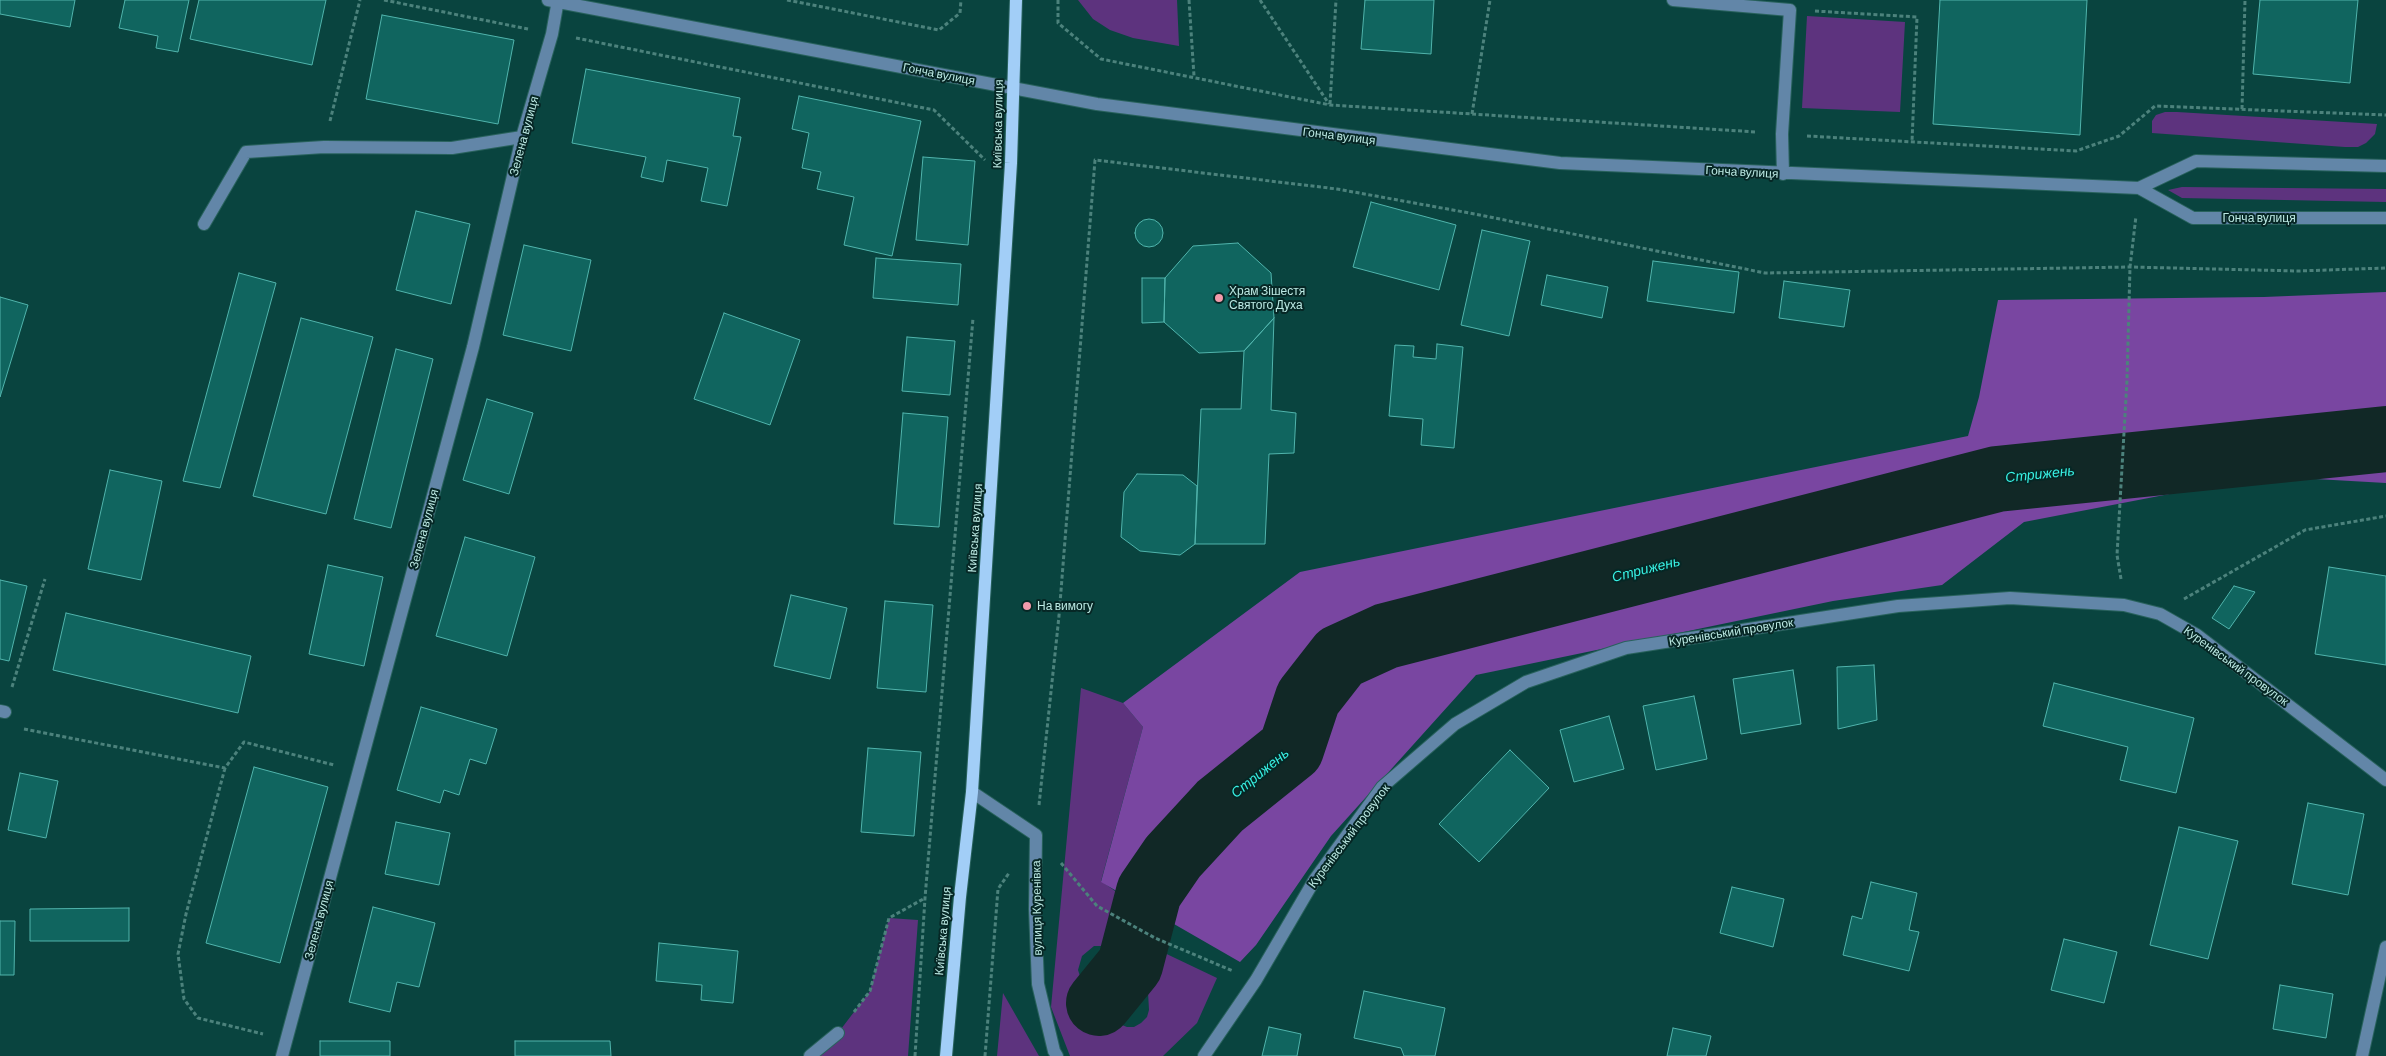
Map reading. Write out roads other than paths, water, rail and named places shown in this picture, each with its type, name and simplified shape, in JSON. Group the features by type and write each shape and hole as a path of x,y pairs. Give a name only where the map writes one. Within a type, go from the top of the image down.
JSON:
{"main road":[{"name":"Київська вулиця","path":"946,1056 960,897 972,792 1011,163 1016,0"}],"street":[{"path":"1673,0 1790,10 1782,134 1783,174"},
{"name":"Гонча вулиця","path":"554,1 1097,104 1560,163 2139,188 2193,218 2386,218"},
{"name":"Зелена вулиця","path":"282,1056 473,347 522,137 552,34 554,1"},
{"path":"204,224 246,152 324,147 452,148 522,137"},
{"name":"Гонча вулиця","path":"2139,188 2196,161 2386,166"},
{"name":"Куренівський провулок","path":"1204,1056 1256,980 1315,879 1382,787 1455,724 1526,682 1626,648 1898,606 2010,598 2124,604 2160,614 2197,635 2386,780"},
{"name":"вулиця Куренівка","path":"972,792 1036,835 1035,909 1038,984 1054,1051 1058,1056"},
{"path":"2362,1056 2386,947"},
{"path":"810,1056 838,1033"}],"waterway":[{"name":"Стрижень","path":"1099,1003 1130,965 1149,892 1173,857 1220,806 1291,749 1308,698 1340,657 1386,636 1997,479 2386,439"}],"place":[{"name":"Храм Зішестя Святого Духа","path":"1219,298"},
{"name":"На вимогу","path":"1027,606"}]}
